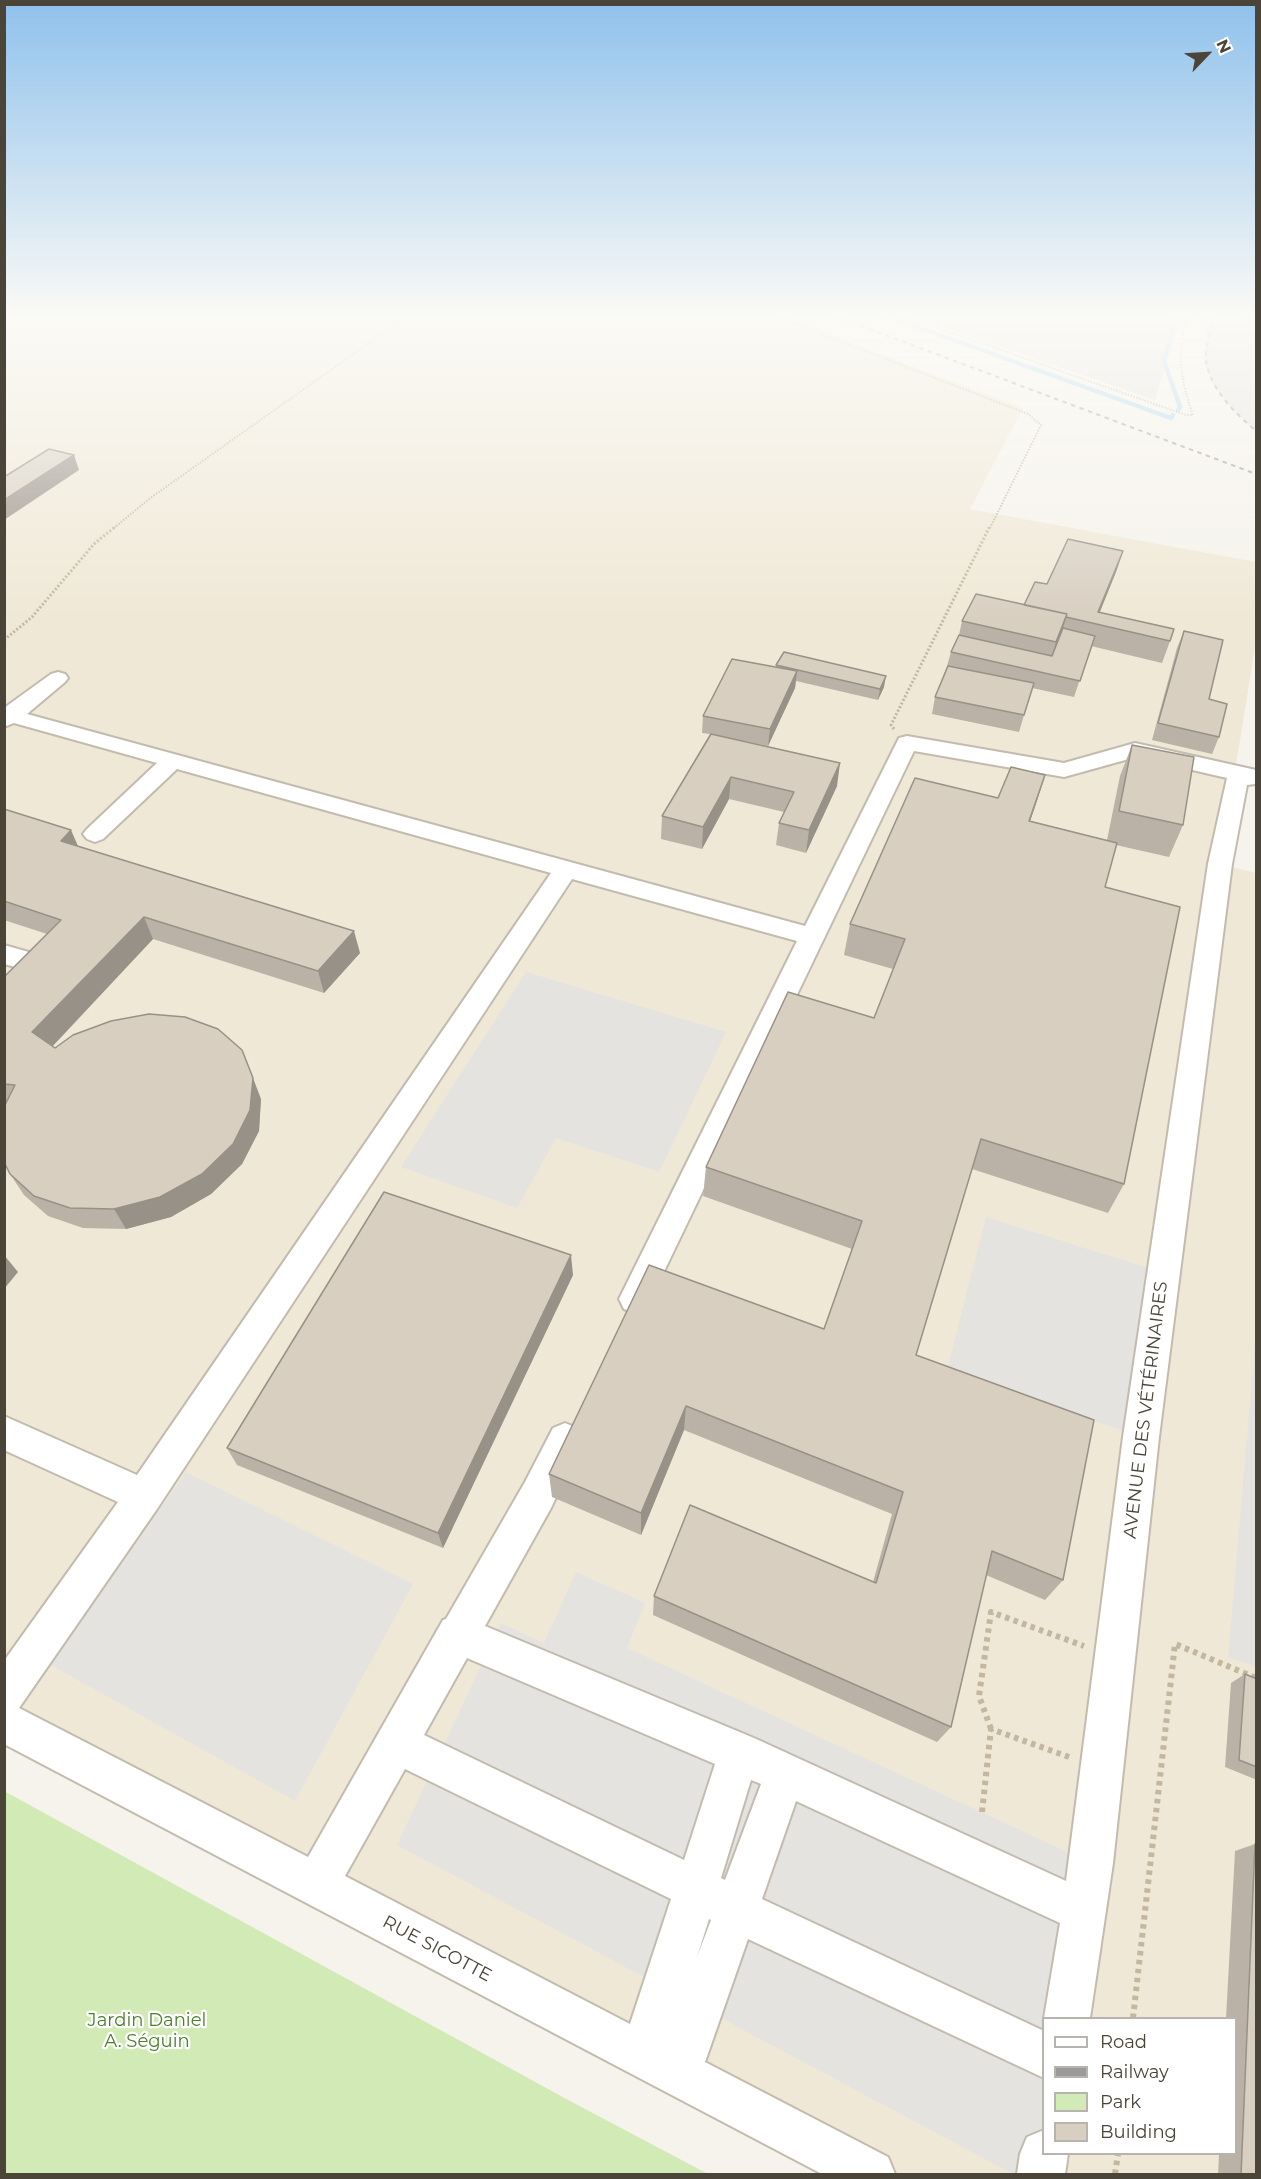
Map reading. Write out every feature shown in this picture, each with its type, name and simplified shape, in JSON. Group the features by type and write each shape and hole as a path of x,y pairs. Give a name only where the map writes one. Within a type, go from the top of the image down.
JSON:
{"street":[{"path":"7,717 58,678"},
{"path":"7,717 173,760 813,937"},
{"path":"623,1324 907,743 1064,770 1135,750 1254,776"},
{"path":"95,834 173,760"},
{"name":"AVENUE DES VÉTÉRINAIRES","path":"1067,2017 1102,1768 1141,1437 1230,802 1236,781 1254,776"},
{"path":"4,1696 144,1496 566,869"},
{"path":"316,1886 457,1634 538,1495 575,1420"},
{"path":"4,1432 144,1496"},
{"path":"457,1634 739,1753 1083,1911"},
{"name":"RUE SICOTTE","path":"4,1722 871,2175"},
{"path":"396,1743 736,1910 1042,2054"},
{"path":"661,2065 697,1889 739,1753"},
{"path":"661,2065 736,1910 785,1774"},
{"path":"1041,2175 1044,2155"}],"path":[{"path":"4,640 32,617 94,544 149,499 264,418"},
{"path":"907,743 891,725 1041,425 1032,418"},
{"path":"982,1812 990,1729 979,1696 991,1612 1115,1657"},
{"path":"1133,2017 1174,1644 1257,1678"},
{"path":"990,1729 1102,1768"},
{"path":"1115,2175 1118,2155"}],"shaded area":[{"path":"5,418 1018,418 970,509 1256,562 1256,641 1220,864 1256,873 1256,2174 871,2174 5,1722"},
{"path":"1242,418 1256,418 1256,432"},
{"path":"526,972 726,1032 659,1172 556,1138 517,1208 401,1167"},
{"path":"986,1217 1164,1273 1141,1437 947,1370"},
{"path":"1256,1334 1256,1667 1228,1657"},
{"path":"186,1472 413,1584 295,1801 51,1665"},
{"path":"576,1572 645,1603 627,1648 1091,1863 1067,2017 1042,2017 1042,2155 1044,2155 1041,2174 1013,2174 397,1845 501,1623 544,1643"}],"green space":[{"name":"Jardin Daniel A. Séguin","path":"4,1791 570,2101 708,2174 5,2174"}],"building":[{"path":"49,449 74,455 4,500 4,477"},
{"path":"1068,539 1123,551 1098,612 1174,629 1170,641 1024,605 1035,582 1047,584"},
{"path":"976,594 1067,614 1056,642 962,621"},
{"path":"1063,628 1095,636 1080,681 951,652 959,635 1052,656"},
{"path":"1184,631 1223,640 1209,699 1227,704 1219,737 1158,723"},
{"path":"784,652 886,676 880,689 776,665"},
{"path":"732,659 797,671 770,729 703,716"},
{"path":"948,666 1034,683 1024,715 935,697"},
{"path":"711,734 840,763 809,830 779,823 794,792 731,777 703,827 662,816"},
{"path":"1132,745 1194,757 1183,825 1119,811"},
{"path":"1011,767 1045,775 1029,821 1117,843 1105,887 1180,907 1124,1184 981,1139 916,1355 1094,1420 1063,1580 992,1551 951,1727 654,1596 690,1505 876,1583 903,1492 686,1406 641,1513 549,1474 649,1265 824,1329 862,1221 706,1167 788,992 874,1018 905,939 850,924 915,778 998,798"},
{"path":"4,809 71,830 61,841 354,931 318,971 144,917 32,1032 55,1048 73,1035 111,1021 149,1014 185,1017 218,1029 242,1050 253,1078 250,1110 233,1144 202,1174 160,1197 114,1209 70,1208 34,1196 10,1174 4,1162 4,1107 15,1085 4,1084 4,977 61,920 4,901"},
{"path":"384,1192 571,1255 438,1533 227,1448"},
{"path":"1245,1674 1257,1679 1257,1767 1239,1760"},
{"path":"1255,1844 1257,1844 1257,2175 1241,2175"}],"railway":[{"path":"1106,418 1256,474"},
{"path":"1242,418 1256,431"}]}
